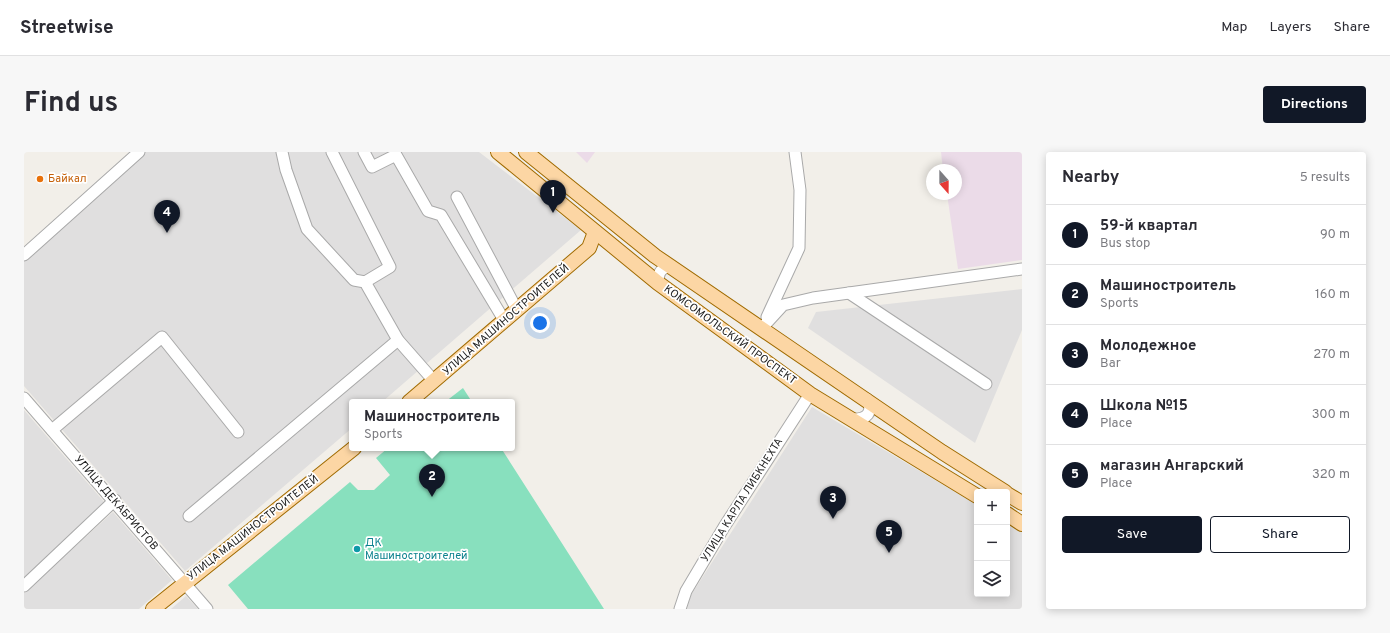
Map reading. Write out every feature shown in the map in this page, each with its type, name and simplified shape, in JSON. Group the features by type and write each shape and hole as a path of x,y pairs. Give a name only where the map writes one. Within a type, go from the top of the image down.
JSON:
{"main road":[{"name":"КОМСОМОЛЬСКИЙ ПРОСПЕКТ","path":"498,152 658,283 810,394 974,494"},
{"name":"КОМСОМОЛЬСКИЙ ПРОСПЕКТ","path":"526,152 656,256 942,452 1000,489"},
{"name":"УЛИЦА МАШИНОСТРОИТЕЛЕЙ","path":"413,399 589,248 595,232"},
{"path":"644,271 650,270 657,266 658,262 656,256"},
{"name":"УЛИЦА МАШИНОСТРОИТЕЛЕЙ","path":"153,609 350,451"},
{"name":"КОМСОМОЛЬСКИЙ ПРОСПЕКТ","path":"1010,496 1022,503"},
{"path":"1010,516 1022,524"}],"street":[{"path":"24,255 140,152"},
{"path":"282,152 286,170 307,229 354,280 365,282 390,267 332,152"},
{"path":"364,152 372,167 396,155 428,211 441,215 504,320"},
{"path":"761,329 799,248 800,190 794,152"},
{"path":"457,197 517,310"},
{"path":"658,283 661,270 665,267 672,267"},
{"path":"761,329 783,305 814,298 1022,269"},
{"path":"365,282 398,340 434,381"},
{"path":"849,293 986,384"},
{"path":"52,430 162,337 238,432"},
{"path":"189,516 398,340"},
{"name":"УЛИЦА КАРЛА ЛИБКНЕХТА","path":"680,609 686,591 720,534 810,394"},
{"name":"УЛИЦА ДЕКАБРИСТОВ","path":"24,398 115,500 208,609"},
{"path":"852,419 861,420 870,412 870,406 866,399"},
{"path":"24,586 115,500"}],"shaded area":[{"path":"138,152 479,152 581,230 385,399 349,399 349,431 185,571 24,386 24,251"},
{"path":"576,152 595,152 587,163"},
{"path":"941,152 1022,152 1022,260 958,269 948,200 962,200 962,164 942,164"},
{"path":"1022,289 1022,330 975,443 808,328 816,312"},
{"path":"812,407 974,503 974,597 1010,597 1010,524 1022,531 1022,609 687,609 691,595"},
{"path":"24,410 105,503 24,580"},
{"path":"113,512 172,580 139,609 24,609 24,593"},
{"path":"186,596 198,609 171,609"}],"green space":[{"path":"463,388 470,399 449,399"},
{"path":"384,451 503,451 604,609 248,609 228,585 350,482 358,490 374,490 390,475 376,458"}],"place":[{"name":"Байкал","path":"40,179"},
{"name":"59-й квартал","path":"553,213"},
{"name":"Школа №15","path":"167,233"},
{"name":"Машиностроитель","path":"432,497"},
{"name":"Молодежное","path":"833,519"},
{"name":"ДК Машиностроителей","path":"357,549"},
{"name":"магазин Ангарский","path":"889,553"}]}
